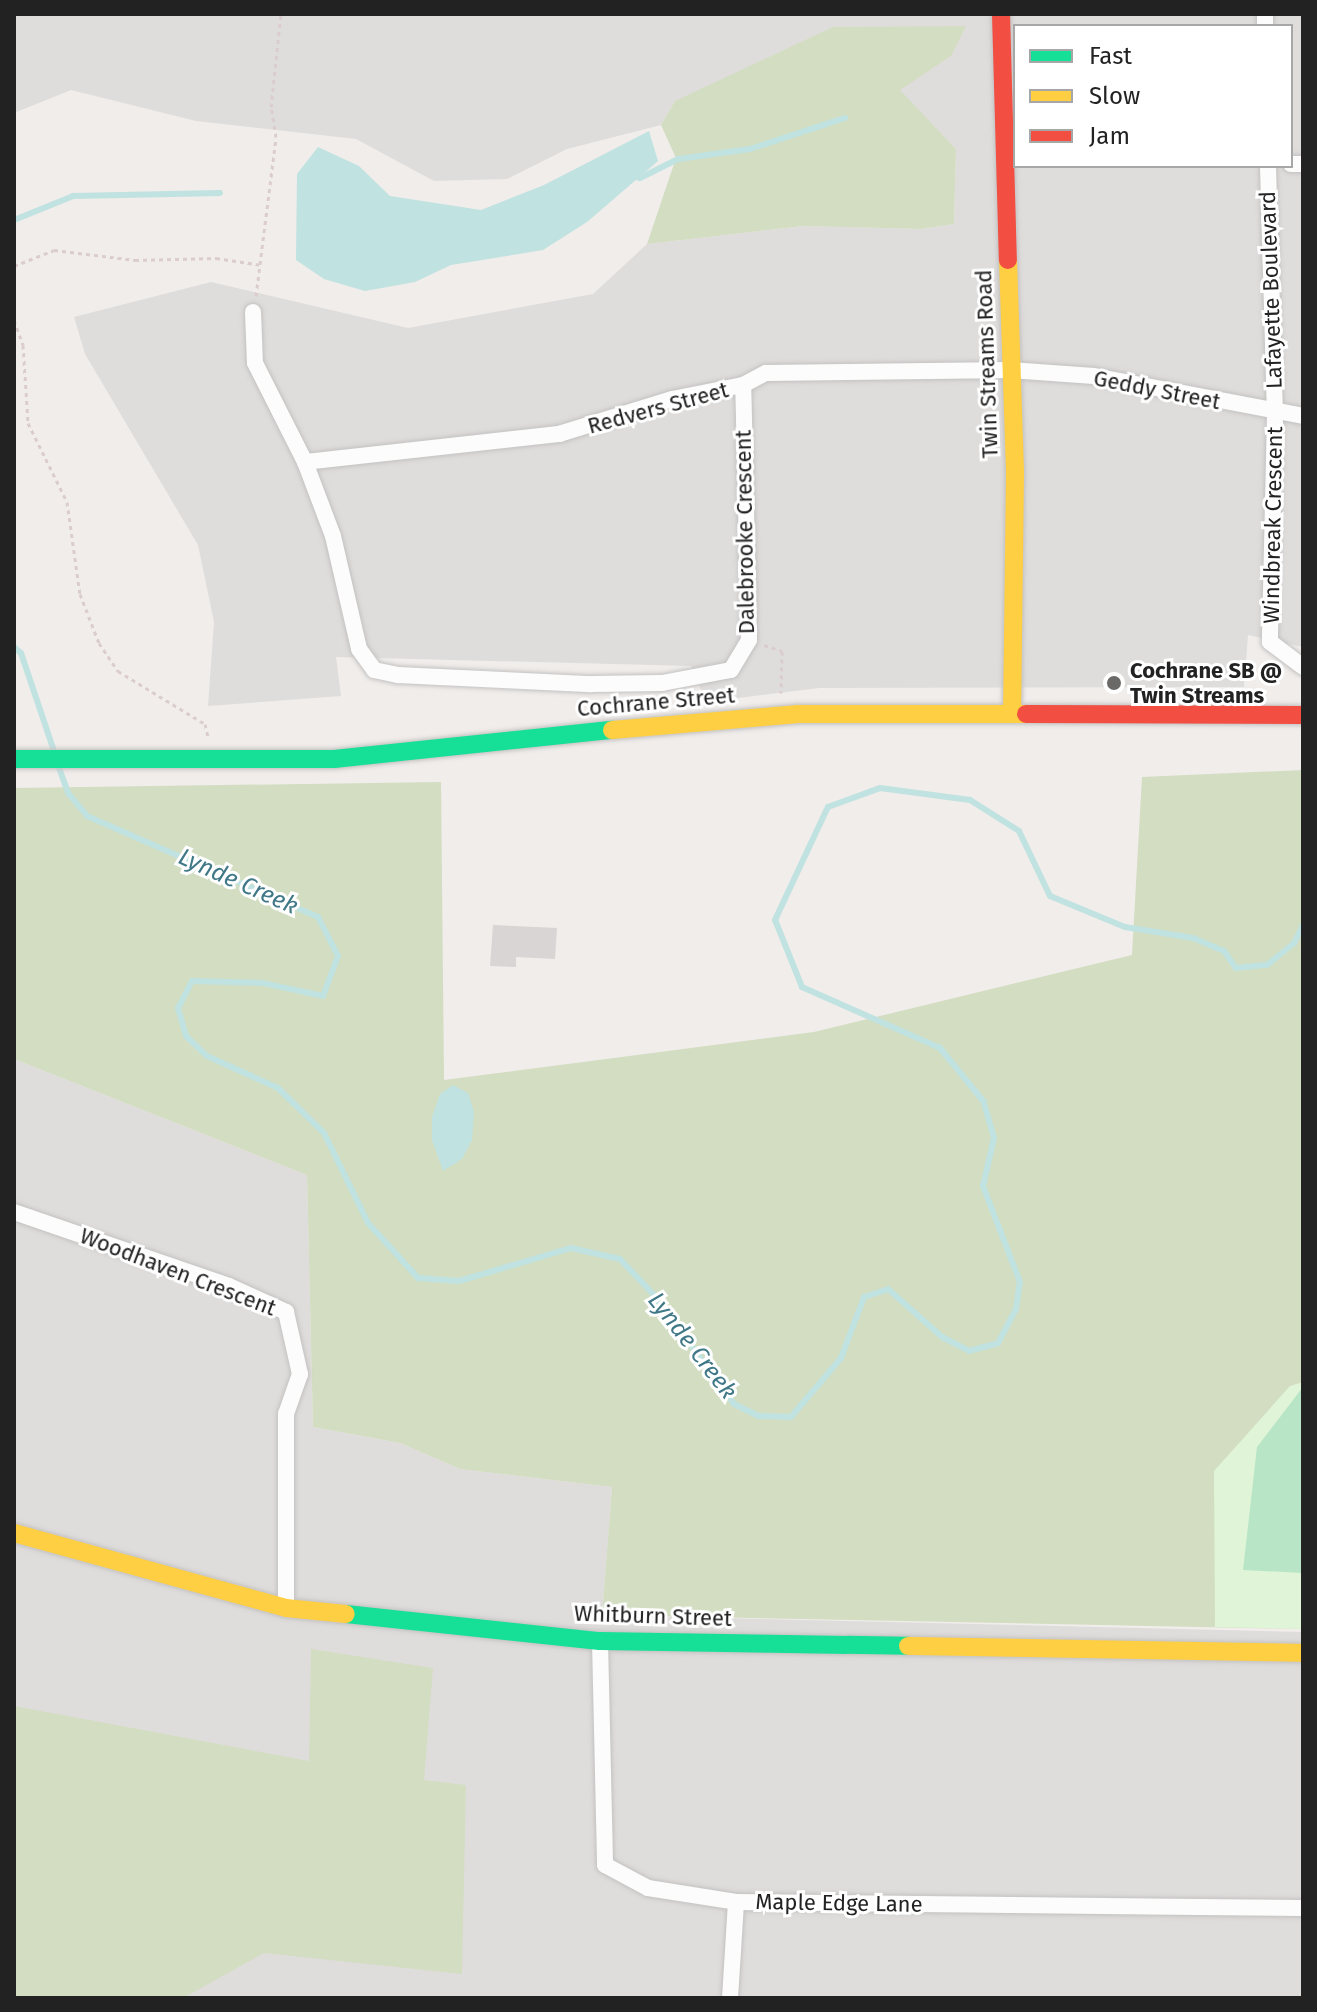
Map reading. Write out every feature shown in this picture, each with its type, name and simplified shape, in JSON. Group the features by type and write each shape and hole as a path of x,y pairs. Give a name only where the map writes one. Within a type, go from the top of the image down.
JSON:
{"street":[{"name":"Twin Streams Road","path":"1001,14 1015,474 1012,712"},
{"name":"Lafayette Boulevard","path":"1268,168 1275,414"},
{"path":"253,312 255,363 305,462"},
{"name":"Redvers Street","path":"305,462 559,434 672,399 743,385 766,373 1010,370"},
{"name":"Geddy Street","path":"1010,370 1094,376 1275,414 1303,416"},
{"name":"Dalebrooke Crescent","path":"305,462 348,587 359,649 374,670 490,681 662,683 731,670 749,640 743,385"},
{"name":"Windbreak Crescent","path":"1275,414 1270,642 1303,667"},
{"name":"Cochrane Street","path":"17,759 334,759 470,742 780,716 1012,712 1303,715"},
{"name":"Woodhaven Crescent","path":"14,1212 229,1286 286,1312 300,1374 286,1414 286,1608"},
{"name":"Whitburn Street","path":"14,1533 286,1608 600,1641 1303,1653"},
{"name":"Maple Edge Lane","path":"600,1641 605,1865 648,1888 736,1902 1303,1908"},
{"path":"730,1998 736,1902"}],"path":[{"path":"253,312 262,265 276,137 271,107 281,14"},
{"path":"14,266 54,250 135,260 216,258 262,265"},
{"path":"14,320 23,345 28,423 67,502 80,594 99,643 118,671 205,724 213,760"},
{"path":"749,640 782,651 780,716"}],"shaded area":[{"path":"14,14 1303,14 1303,647 1248,635 1244,687 819,688 706,702 691,666 336,657 341,696 208,706 214,622 198,545 85,354 74,317 211,282 408,328 593,294 647,244 803,226 921,229 954,224 956,149 899,90 951,56 675,101 661,125 567,149 507,179 434,181 356,139 196,121 71,90 14,113"},
{"path":"14,1059 307,1175 313,1427 400,1443 460,1469 612,1487 602,1615 1303,1632 1303,1998 14,1998"}],"green space":[{"path":"966,26 951,56 900,90 956,149 954,224 921,229 803,226 647,244 676,158 661,125 675,101 833,27"},
{"path":"1303,770 1303,1629 602,1615 612,1487 460,1469 400,1443 313,1427 307,1175 14,1059 14,788 441,782 444,1080 814,1032 1132,955 1142,777"},
{"path":"1303,1382 1303,1629 1215,1627 1214,1471 1290,1386"},
{"path":"1303,1387 1303,1573 1243,1570 1257,1447"},
{"path":"311,1649 433,1668 424,1780 466,1785 462,1974 264,1953 183,1998 14,1998 14,1706 309,1761"}],"water":[{"path":"649,131 658,161 587,222 543,250 451,265 415,282 365,291 324,279 296,260 297,174 318,147 359,166 390,196 481,210 544,185"},
{"path":"453,1085 468,1093 474,1112 472,1140 462,1159 443,1171 432,1140 432,1117 440,1094"}],"building":[{"path":"493,925 557,928 555,959 516,957 516,967 490,966"}],"waterway":[{"path":"631,175 640,178 678,159 750,149 845,118"},
{"path":"14,220 73,196 220,193"},
{"name":"Lynde Creek","path":"14,647 21,653 55,754"},
{"name":"Lynde Creek","path":"58,765 68,793 87,816 318,917 338,956 323,996 263,983 192,981 178,1008 186,1036 207,1056 278,1088 324,1133 368,1223 418,1278 459,1281 571,1248 620,1259 653,1294 734,1404 759,1416 791,1417 841,1358 864,1297 888,1289 942,1337 969,1351 998,1343 1016,1309 1020,1282 983,1186 994,1138 984,1102 940,1048 802,987 775,920 828,807 880,788 970,800 1019,831 1050,896 1125,927 1193,938 1224,951 1236,968 1267,965 1294,943 1303,925"}],"traffic: fast":[{"path":"14,759 334,759 612,730"},
{"path":"346,1614 600,1641 908,1646"}],"traffic: slow":[{"path":"1008,260 1015,474 1012,712"},
{"path":"612,730 798,714 1026,714"},
{"path":"14,1533 286,1608 346,1614"},
{"path":"908,1646 1303,1653"}],"traffic: jam":[{"path":"1001,14 1008,260"},
{"path":"1026,714 1303,715"}],"place":[{"name":"Cochrane SB @ Twin Streams","path":"1114,683"}]}
